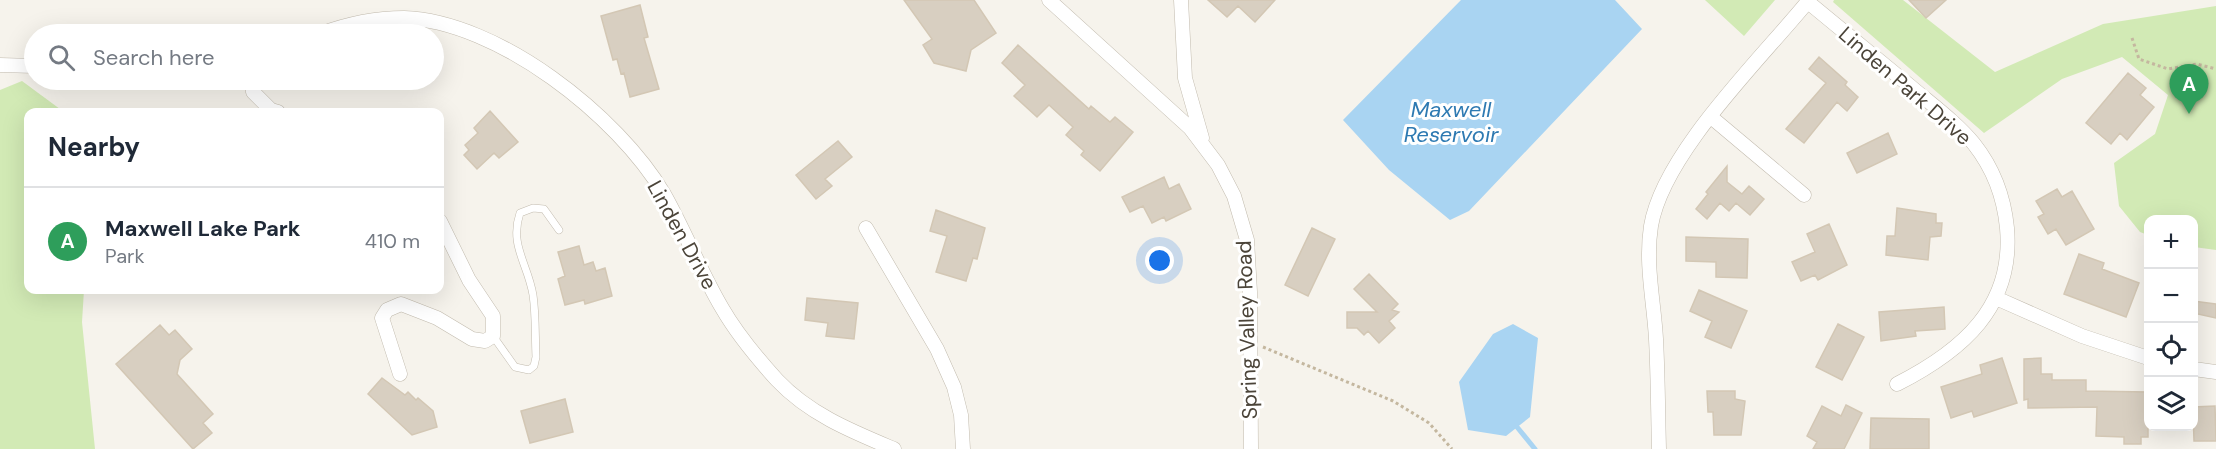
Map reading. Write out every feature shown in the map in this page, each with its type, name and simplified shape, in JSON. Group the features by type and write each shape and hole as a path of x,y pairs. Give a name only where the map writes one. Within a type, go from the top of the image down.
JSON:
{"street":[{"name":"Spring Valley Road","path":"1048,0 1190,128 1218,165 1234,196 1246,240 1251,449"},
{"path":"1181,0 1185,78 1203,143"},
{"path":"1659,449 1656,340 1648,255 1651,224 1660,194 1679,158 1809,1"},
{"name":"Linden Park Drive","path":"1809,1 1951,121 1974,144 1998,185 2007,232 2005,271 1996,298 1978,325 1956,348 1930,368 1898,384"},
{"name":"Linden Drive","path":"353,24 373,20 419,20 432,24"},
{"name":"Linden Drive","path":"444,28 488,41 527,61 567,89 614,131 663,193 722,309 748,346 778,381 818,413 848,430 894,449"},
{"path":"0,65 24,66"},
{"path":"252,90 269,108"},
{"path":"1711,117 1804,195"},
{"path":"866,228 937,349 954,387 961,415 963,449"},
{"path":"400,374 382,318 387,310 401,304 437,318 472,339 485,341 493,336 493,316 470,280 444,229"},
{"path":"1996,298 2082,336 2144,357"},
{"path":"2198,370 2216,372"}],"lane":[{"path":"493,336 515,367 522,370 534,366 536,357 533,297 529,275 516,243 515,226 520,213 533,208 543,209 552,217 559,230"}],"path":[{"path":"2132,38 2139,59 2168,69 2197,64 2216,69"},
{"path":"1250,342 1393,401 1429,423 1452,449"}],"green space":[{"path":"1705,0 1775,0 1744,36"},
{"path":"1834,0 1903,0 1995,72 2103,24 2216,6 2216,250 2198,248 2198,215 2144,215 2144,234 2140,232 2119,206 2114,163 2155,134 2168,95 2122,57 2062,79 1984,133 1833,2"},
{"path":"22,81 24,90 34,90 59,108 24,108 24,294 84,294 82,322 95,449 0,449 0,90"}],"water":[{"name":"Maxwell Reservoir","path":"1461,0 1615,0 1642,29 1469,211 1450,220 1389,170 1343,120"},
{"path":"1513,324 1538,338 1530,417 1506,436 1468,430 1459,382 1493,334"}],"building":[{"path":"904,0 974,0 996,33 971,50 966,71 934,63 923,45 932,39"},
{"path":"1208,0 1275,0 1255,22 1238,6 1227,17"},
{"path":"1909,0 1946,0 1926,18"},
{"path":"640,5 648,37 644,38 659,89 630,97 624,73 621,74 617,59 613,60 601,16"},
{"path":"1018,45 1089,109 1091,106 1110,122 1115,117 1133,132 1100,171 1081,155 1084,151 1066,135 1073,127 1049,105 1037,117 1014,96 1025,85 1002,63"},
{"path":"1819,57 1847,82 1845,85 1858,97 1847,111 1837,102 1804,143 1786,129 1826,83 1809,69"},
{"path":"2128,73 2146,88 2140,95 2154,107 2127,140 2120,133 2111,144 2086,123"},
{"path":"490,111 518,142 499,158 494,153 477,169 464,155 469,150 465,145 478,133 474,128"},
{"path":"1888,133 1897,154 1857,173 1847,153"},
{"path":"838,141 852,157 825,179 832,186 816,199 796,175"},
{"path":"1727,166 1727,182 1742,194 1749,186 1764,199 1750,215 1736,203 1729,211 1720,203 1707,219 1696,209 1708,194 1706,192"},
{"path":"1164,177 1169,189 1179,184 1191,209 1166,221 1164,217 1152,223 1143,206 1130,212 1122,197"},
{"path":"2057,189 2062,197 2072,191 2094,229 2066,245 2056,229 2048,234 2038,217 2044,214 2036,201"},
{"path":"1897,208 1936,214 1936,223 1942,223 1941,236 1930,237 1928,260 1886,255 1887,236 1895,236"},
{"path":"936,210 985,228 977,259 973,258 966,281 936,272 947,236 930,231"},
{"path":"1829,224 1847,265 1818,280 1815,275 1801,281 1792,262 1815,252 1807,234"},
{"path":"1312,228 1335,239 1308,296 1285,285"},
{"path":"1686,237 1748,239 1747,278 1716,277 1716,262 1686,261"},
{"path":"579,246 584,265 593,262 596,271 605,268 612,296 585,304 584,300 565,305 558,279 565,276 558,252"},
{"path":"2079,254 2104,263 2102,269 2139,283 2126,317 2064,294"},
{"path":"1369,274 1398,304 1392,310 1399,312 1389,321 1395,328 1379,343 1368,331 1364,335 1357,328 1347,328 1347,312 1377,312 1354,289"},
{"path":"1699,290 1747,311 1731,348 1705,337 1712,321 1690,311"},
{"path":"807,298 858,303 854,339 826,336 828,323 805,320"},
{"path":"2198,302 2216,304 2216,318 2198,314"},
{"path":"1944,307 1945,329 1915,331 1916,336 1881,341 1879,312"},
{"path":"1838,324 1864,337 1842,380 1816,367"},
{"path":"160,325 169,335 175,330 192,349 180,360 177,374 213,414 203,423 212,433 193,449 116,364"},
{"path":"2002,358 2017,403 1974,417 1972,411 1951,418 1941,387 1982,374 1980,365"},
{"path":"2041,358 2041,374 2052,374 2052,380 2086,380 2086,391 2144,392 2144,431 2148,431 2148,437 2141,437 2141,444 2124,444 2124,437 2096,436 2097,407 2028,408 2028,399 2024,400 2024,359"},
{"path":"382,378 405,395 408,392 416,400 418,398 433,411 437,427 412,435 368,394"},
{"path":"1707,391 1735,391 1735,399 1745,401 1741,435 1714,435 1713,412 1708,412"},
{"path":"565,399 573,432 530,443 521,411"},
{"path":"1846,405 1862,413 1844,449 1813,449 1817,442 1807,436 1822,406 1841,416"},
{"path":"2215,406 2216,441 2194,441 2194,431 2198,431 2198,407"},
{"path":"1871,418 1929,419 1929,449 1870,449"}],"waterway":[{"path":"1517,427 1535,449"}],"place":[{"name":"Maxwell Lake Park","path":"2189,114"}]}
